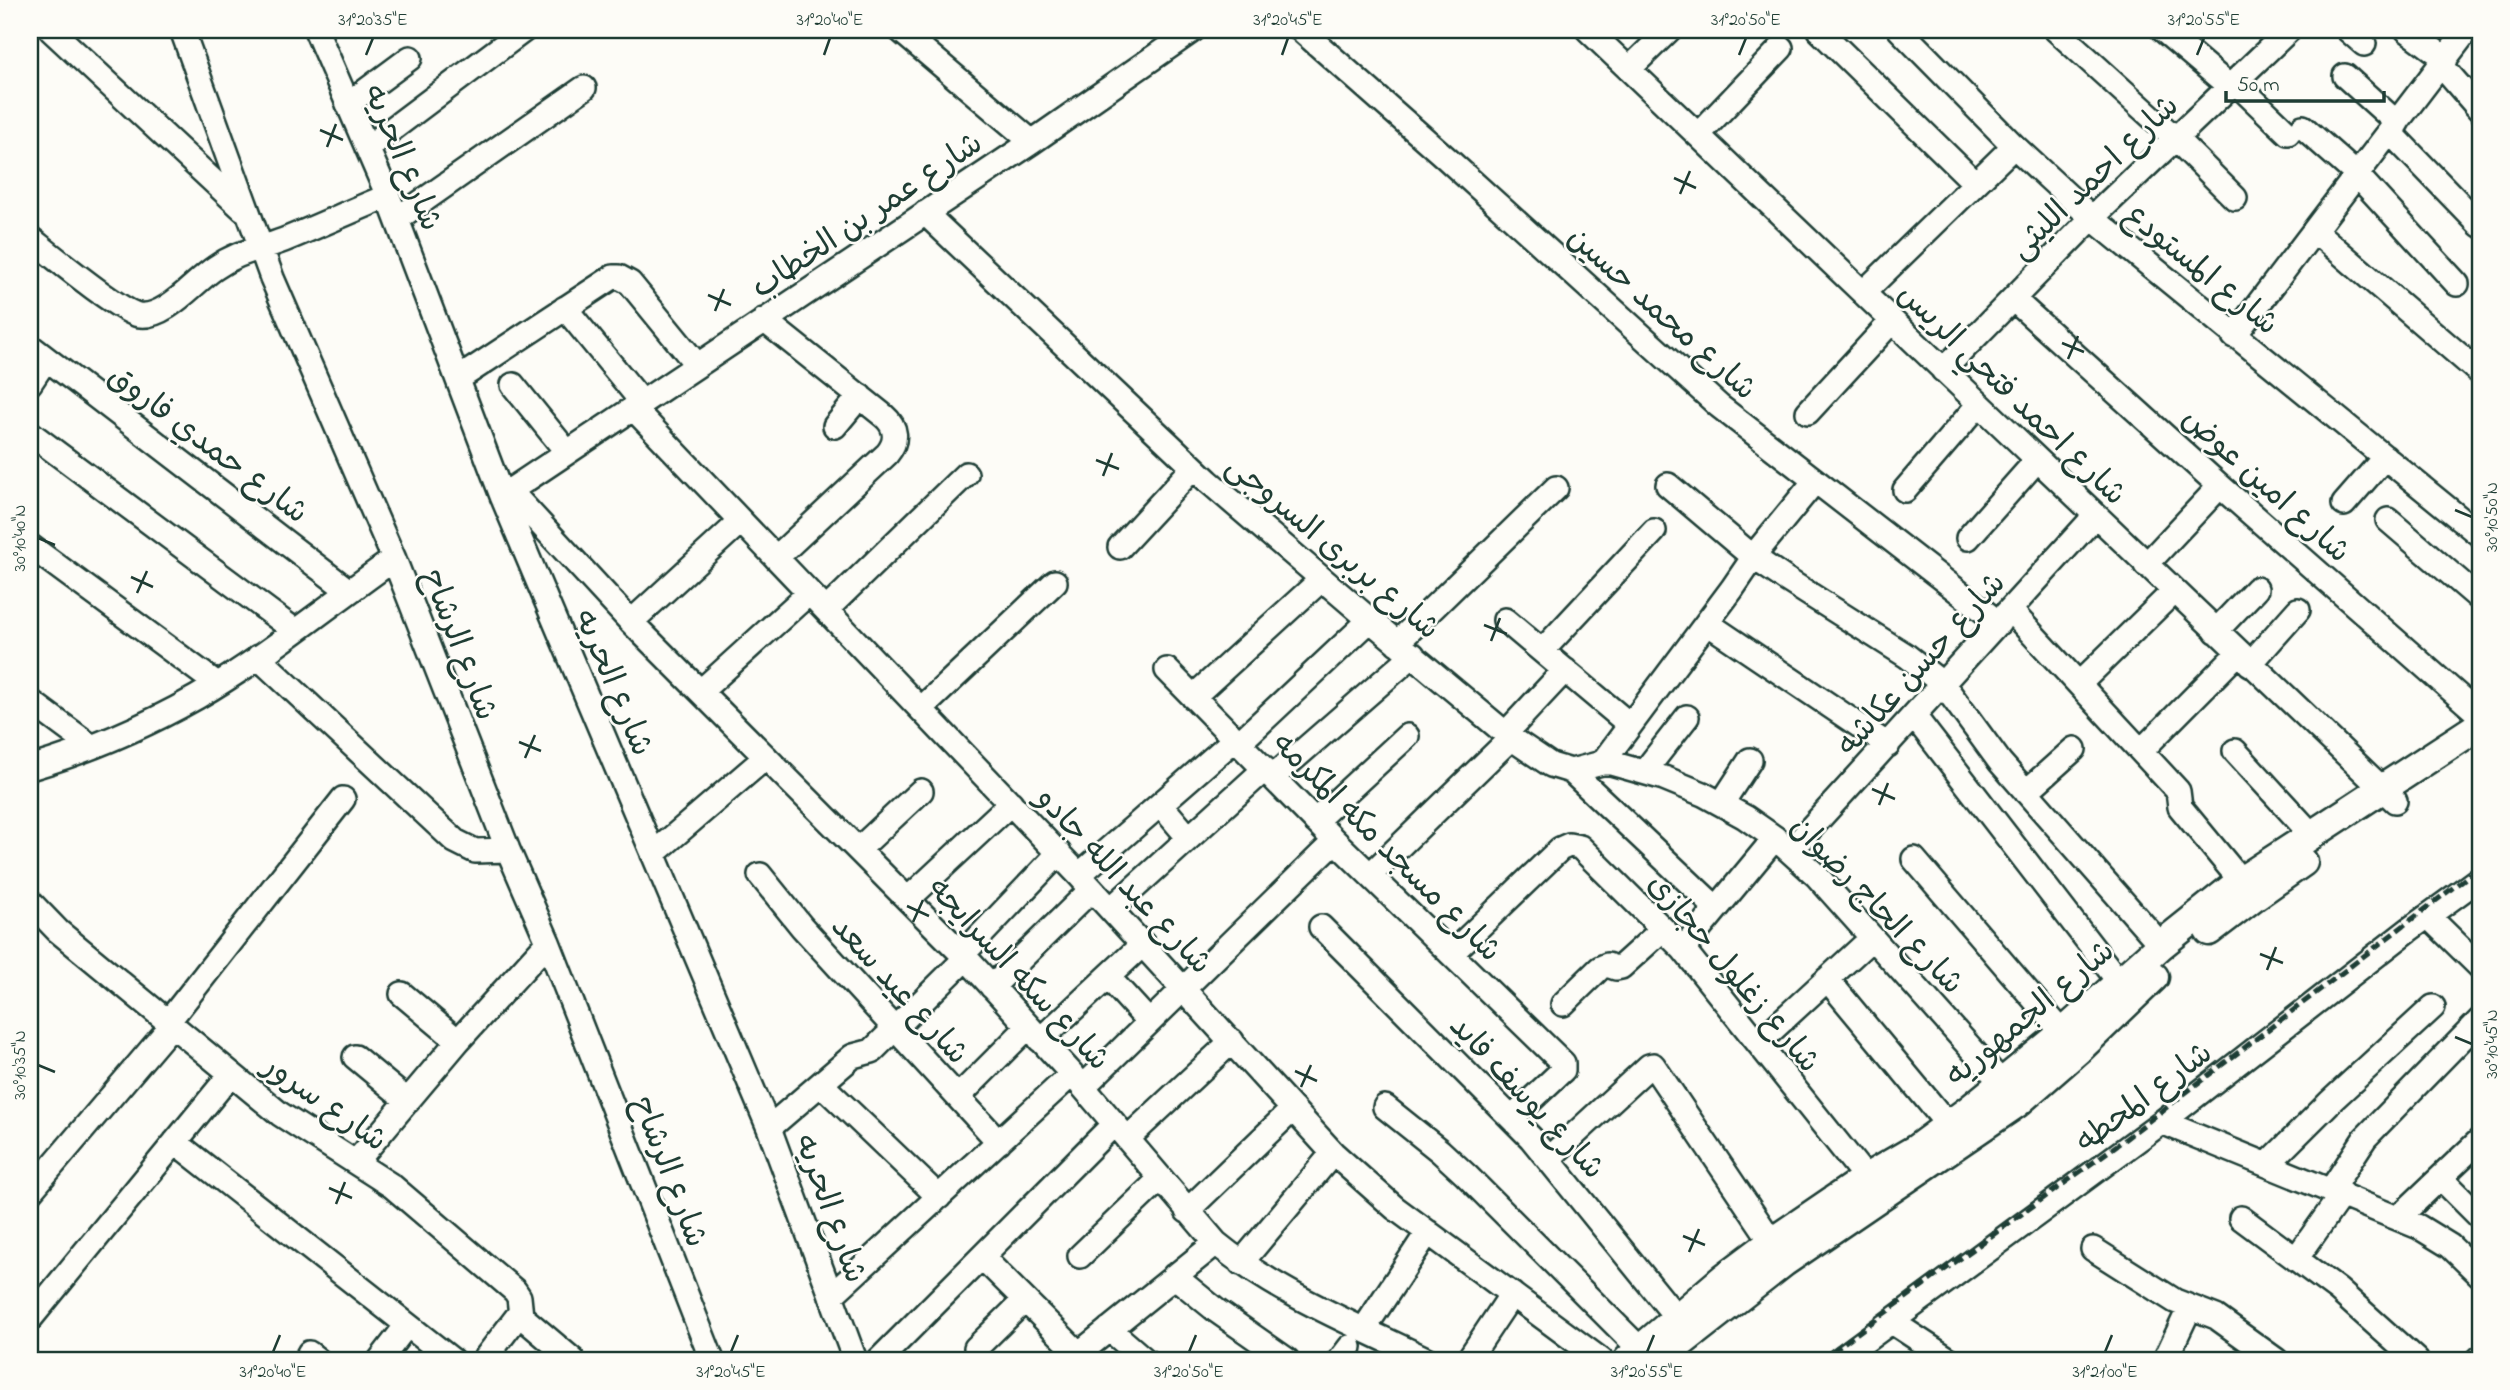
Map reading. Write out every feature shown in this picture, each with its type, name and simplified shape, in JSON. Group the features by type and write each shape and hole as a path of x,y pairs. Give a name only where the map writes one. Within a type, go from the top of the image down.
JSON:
{"main road":[{"name":"شارع الجمهوريه","path":"1643,1357 2017,1103 2175,958 2480,725"},
{"name":"شارع الجمهوريه","path":"1643,1357 1676,1318 1772,1242 1949,1126 2063,1033 2161,945 2241,881 2312,835 2480,747"}],"street":[{"path":"51,30 247,213"},
{"name":"شارع الرشاح","path":"182,30 260,248 394,559 508,850 548,942 708,1357"},
{"path":"367,148 524,30"},
{"path":"900,30 1032,142"},
{"name":"شارع عمر بن الخطاب","path":"506,493 1032,142 1193,30"},
{"name":"شارع محمد حسين","path":"1301,30 1445,156 1685,377 1815,481 2004,617 2079,684 2178,792 2180,807 2241,881"},
{"name":"شارع احمد فتحي الريس","path":"1588,30 2388,794"},
{"path":"1629,69 1669,30"},
{"path":"1819,30 1975,183"},
{"name":"شارع المستودع","path":"1900,30 2014,146 2092,218 2480,535"},
{"path":"2056,30 2176,139 2235,198"},
{"path":"2163,30 2357,175 2457,284"},
{"name":"شارع احمد الليثى","path":"1943,370 2092,218 2289,30"},
{"path":"2407,30 2443,62 2480,110"},
{"path":"2234,336 2468,30"},
{"name":"شارع الحريه","path":"320,32 367,148 380,199 397,219 458,379 769,1128 855,1360"},
{"path":"1698,135 1781,48"},
{"path":"348,104 410,58"},
{"path":"2346,76 2477,216"},
{"path":"397,219 584,88"},
{"path":"1863,293 2014,146"},
{"path":"32,245 119,305 138,315 152,314 164,309 214,268 241,252 282,241 380,199"},
{"name":"شارع بربرى السروجى","path":"925,213 1194,468 1370,620 1509,735 1551,765 1571,771 1716,908"},
{"path":"2315,230 2480,373"},
{"path":"458,379 608,279 619,277 630,283 697,365"},
{"name":"شارع امين عوض","path":"2013,299 2480,715"},
{"name":"شارع عبد الله جادو","path":"565,308 637,405 741,522 1059,853 1333,1153 1384,1199 1428,1233 1601,1360"},
{"path":"764,320 890,421 895,434 891,448 776,558"},
{"path":"1808,412 1892,321"},
{"path":"30,383 38,353"},
{"name":"شارع حمدي فاروق","path":"38,353 349,591"},
{"path":"513,385 567,452"},
{"path":"835,426 860,396"},
{"path":"1905,490 1979,404"},
{"path":"30,433 294,630"},
{"path":"2344,504 2385,457"},
{"path":"1968,538 2037,460"},
{"path":"1120,547 1194,468"},
{"path":"826,610 966,474"},
{"path":"1602,763 1754,556 1815,481"},
{"path":"1668,485 1787,580 1907,656 1943,684 2026,792 2161,945"},
{"path":"2146,565 2220,486"},
{"path":"1111,909 1189,838 1269,773 1405,649 1556,488"},
{"name":"شارع سكه السرايجه","path":"506,493 964,956 1078,1081 1160,1180 1216,1242 1266,1280 1428,1360"},
{"name":"شارع حسن عكاشه","path":"1682,949 1716,908 1888,745 2095,516"},
{"path":"2388,520 2480,599"},
{"path":"631,622 741,522"},
{"path":"1542,651 1654,531"},
{"path":"30,546 217,684"},
{"path":"30,768 92,747 164,715 258,657 394,559"},
{"path":"1193,697 1322,579"},
{"path":"921,709 1055,582"},
{"path":"2216,631 2256,589"},
{"path":"2079,684 2174,591"},
{"path":"701,691 809,593"},
{"path":"2141,751 2298,610"},
{"path":"992,987 1086,882 1161,805 1237,741 1370,620"},
{"path":"1505,620 1630,726"},
{"path":"1707,623 1888,745"},
{"path":"258,657 455,841 475,851 508,850"},
{"name":"شارع مسجد مكه المكرمه","path":"1167,670 1335,841 1564,1066 1512,1118"},
{"path":"1370,875 1509,735 1565,670"},
{"path":"30,701 92,747"},
{"path":"1914,716 2120,983"},
{"path":"1644,772 1687,717"},
{"path":"1315,821 1407,736"},
{"path":"2026,792 2074,749"},
{"path":"2235,751 2312,835"},
{"path":"653,854 766,757"},
{"path":"1722,803 1750,760"},
{"name":"شارع الحاج رضوان","path":"1571,771 1602,763 1644,772 1684,785 1722,803 1783,844 1815,875 2002,1083"},
{"path":"859,849 921,791"},
{"path":"30,1192 170,1024 343,799"},
{"path":"908,899 1011,803"},
{"path":"1161,805 1189,838"},
{"path":"831,1296 999,1142 1149,1022 1335,841"},
{"name":"شارع زغلول حجازى","path":"1451,954 1560,849 1570,845 1584,851 1663,929 1722,995 1866,1178"},
{"path":"769,1128 853,1056 872,1051 896,1030 1059,853"},
{"path":"1914,859 2063,1033"},
{"name":"شارع عيد سعد","path":"760,875 802,927 999,1142"},
{"name":"شارع المحطه","path":"1839,1360 2162,1122 2480,878"},
{"name":"شارع سرور","path":"30,902 58,931 301,1129 392,1186 515,1291 519,1297 520,1313 573,1360"},
{"path":"2428,916 2480,967"},
{"name":"شارع يوسف فايد","path":"1321,927 1512,1118 1676,1318"},
{"path":"1563,1004 1600,968 1606,965 1621,967 1663,929"},
{"path":"1758,1044 1872,938"},
{"path":"356,1162 458,1041 548,942"},
{"path":"958,1097 1034,1033 1108,977 1143,944"},
{"path":"1108,977 1149,1022"},
{"path":"1827,979 1949,1126"},
{"path":"402,994 458,1041"},
{"path":"2268,1164 2331,1101 2433,1007"},
{"path":"2296,1259 2336,1192 2347,1163 2365,1138 2480,1020"},
{"path":"879,1360 982,1257 1120,1132 1231,1041"},
{"path":"355,1056 408,1101"},
{"path":"1548,1159 1653,1065 1772,1242"},
{"path":"30,1319 231,1074"},
{"path":"821,1084 939,1197"},
{"path":"1385,1107 1457,1167 1643,1357"},
{"path":"1187,1211 1293,1109"},
{"path":"2162,1122 2437,1236 2480,1275"},
{"path":"2399,1218 2480,1140"},
{"path":"175,1142 452,1360"},
{"path":"1241,1263 1333,1153"},
{"path":"2441,1178 2480,1217"},
{"path":"1080,1256 1160,1180"},
{"path":"2241,1218 2358,1306 2416,1360"},
{"path":"1364,1329 1428,1233"},
{"path":"982,1257 1025,1300 1075,1357 1216,1242"},
{"path":"2093,1249 2167,1296 2216,1317 2276,1360"},
{"path":"1174,1276 1217,1311 1287,1360"},
{"path":"1468,1360 1512,1294"},
{"path":"976,1348 1025,1300"},
{"path":"2165,1360 2190,1307"},
{"path":"484,1360 520,1313"},
{"path":"1892,1322 1950,1360"},
{"path":"380,1360 407,1325"},
{"path":"1109,1329 1145,1360"}],"railway":[{"path":"1820,1360 2124,1140 2480,867"}]}
